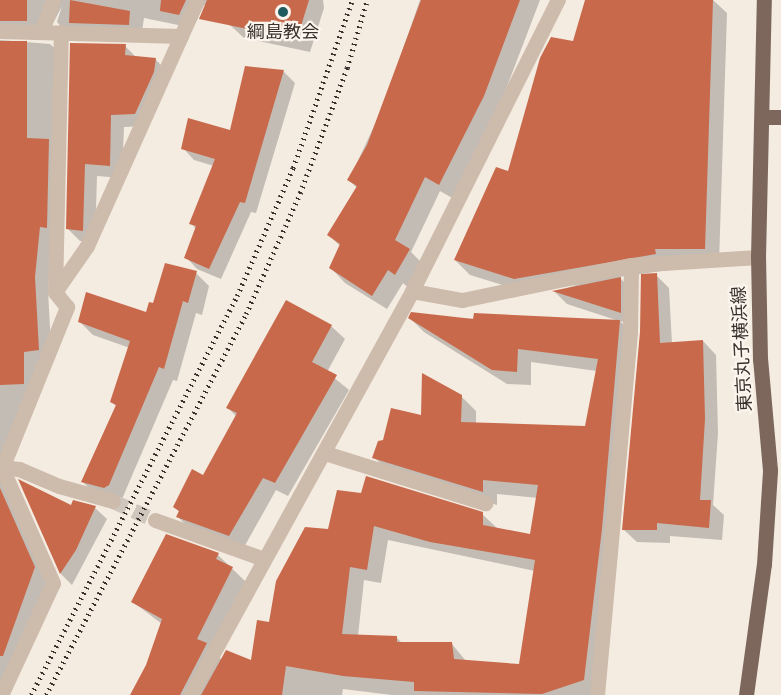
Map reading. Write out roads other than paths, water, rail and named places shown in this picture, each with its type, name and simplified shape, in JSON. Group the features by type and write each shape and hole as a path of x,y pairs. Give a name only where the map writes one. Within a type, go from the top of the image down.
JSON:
{"main road":[{"name":"東京丸子横浜線","path":"746,695 764,564 770,470 760,359 758,257 764,0"},
{"path":"762,117 781,117"}],"street":[{"path":"41,32 53,0"},
{"path":"54,292 87,246 197,0"},
{"path":"190,695 412,291 558,0"},
{"path":"0,31 181,36"},
{"path":"1,695 53,583 1,468 67,307 54,292 61,32"},
{"path":"412,291 462,300 631,265 758,257"},
{"path":"597,695 630,331 631,265"},
{"path":"325,453 485,503"},
{"path":"1,468 19,469 59,486 113,501"},
{"path":"155,520 264,559"}],"tunnel":[{"path":"113,501 155,520"}],"railway":[{"path":"31,695 237,296 293,168 352,0"},
{"path":"46,695 246,314 300,193 347,68 367,0"}],"place":[{"name":"綱島教会","path":"283,12"}]}
